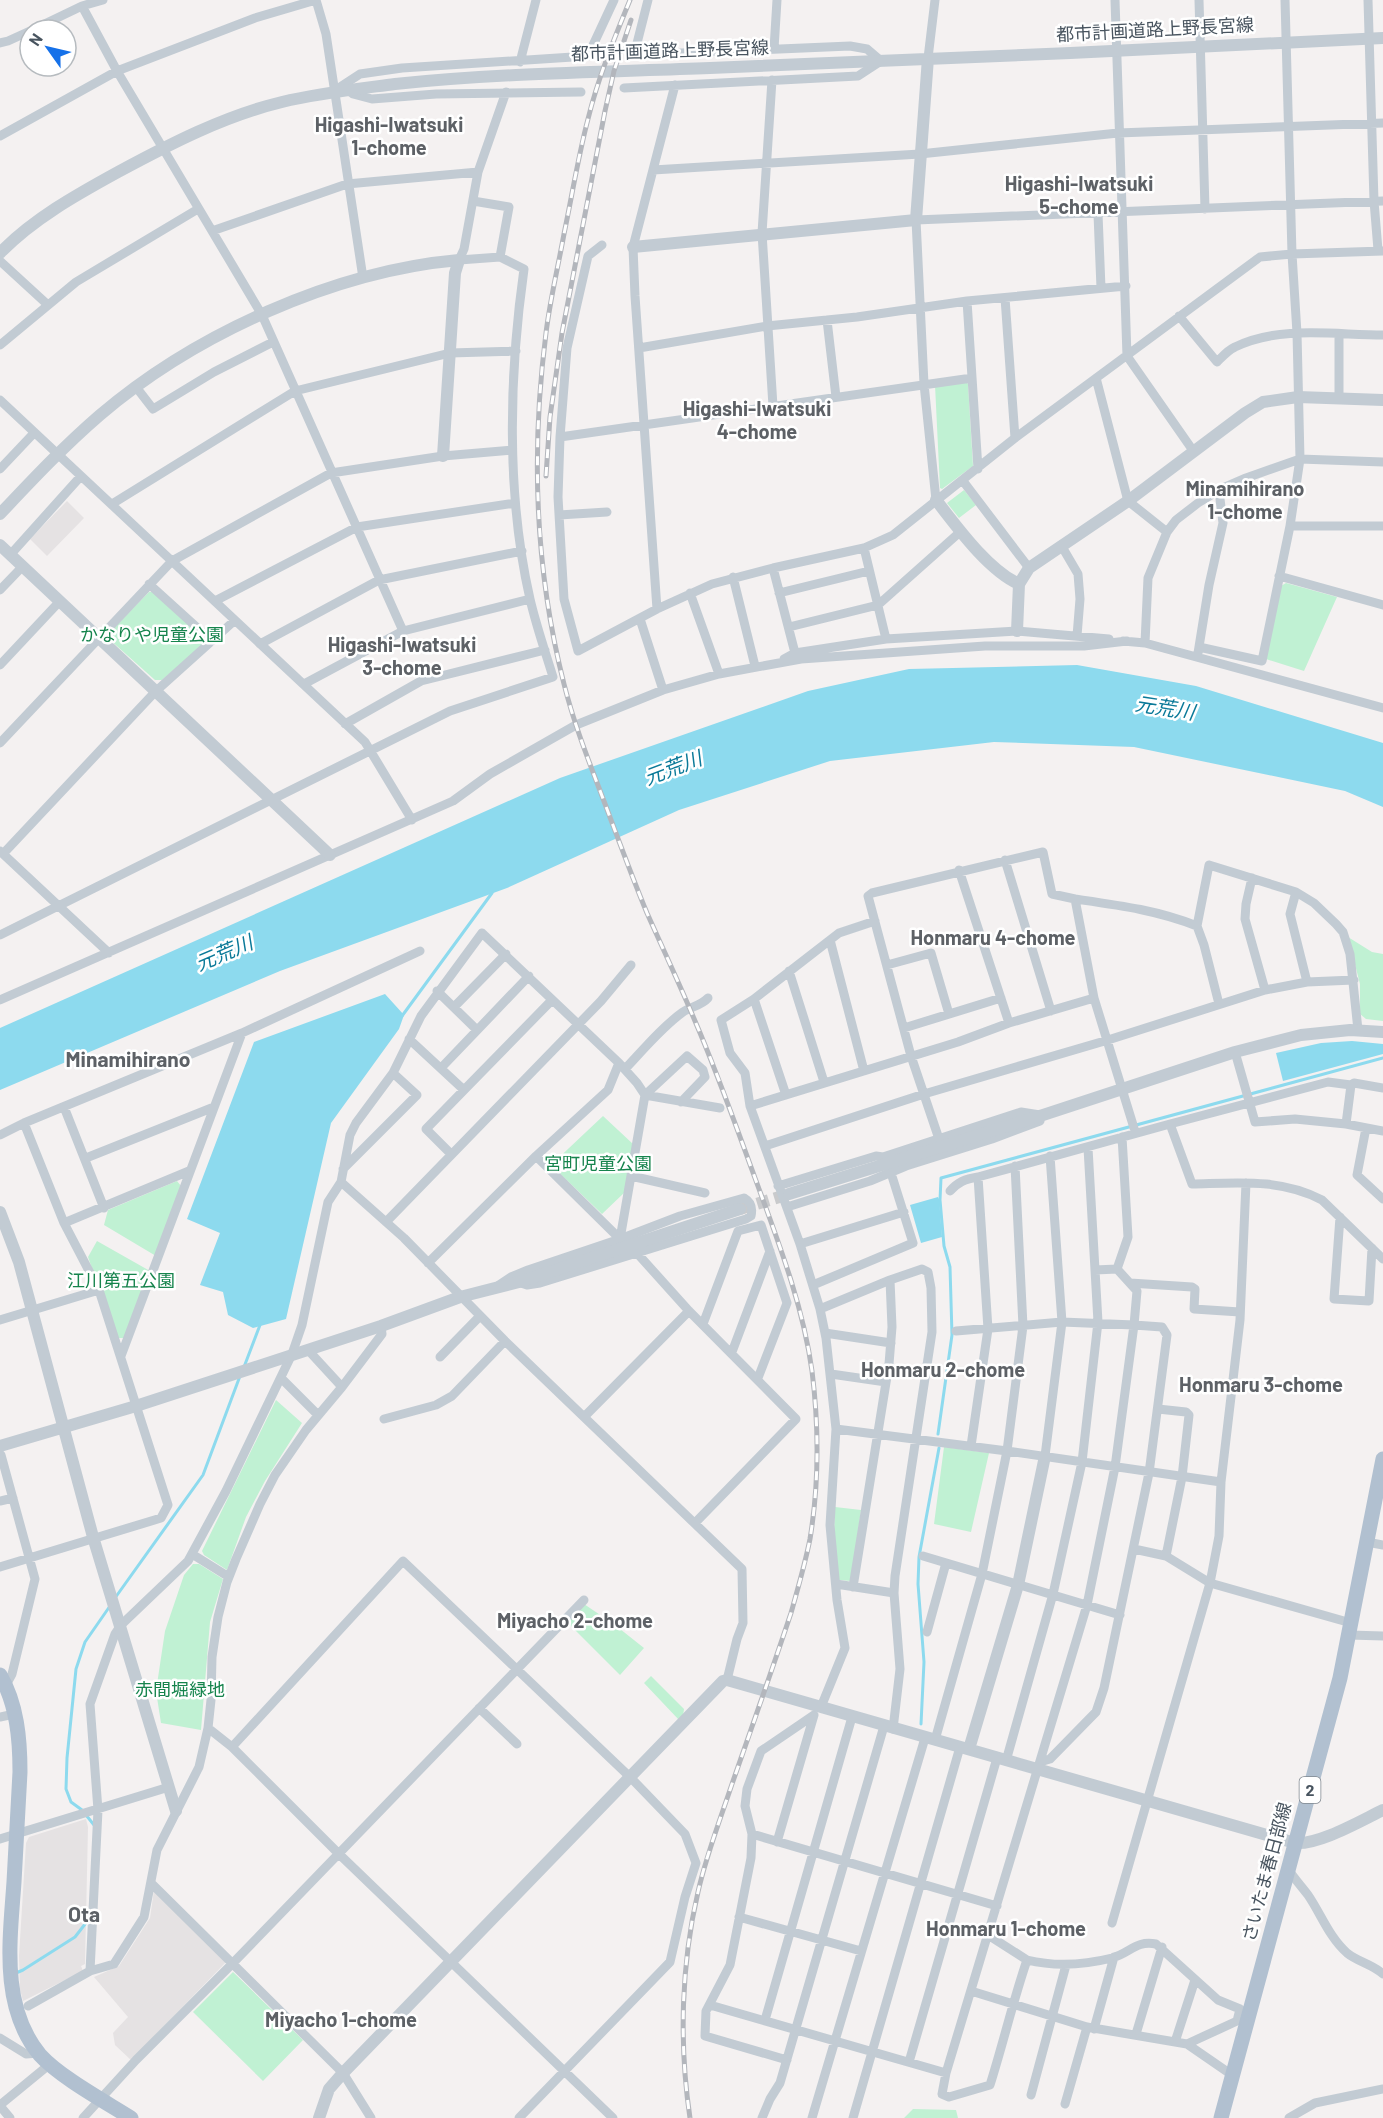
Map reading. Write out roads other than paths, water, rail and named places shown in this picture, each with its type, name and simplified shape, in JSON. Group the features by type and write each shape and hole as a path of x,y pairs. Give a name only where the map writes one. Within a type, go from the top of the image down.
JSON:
{"main road":[{"name":"さいたま春日部線","path":"1221,2118 1340,1678 1383,1459"},
{"path":"3,1680 7,1715 20,1759 10,1973 16,2012 44,2059 130,2118"}],"street":[{"path":"56,18 82,6 103,0"},
{"path":"0,136 117,71 255,18 316,0 326,34 363,278"},
{"path":"520,62 536,0"},
{"path":"334,91 360,74 402,68 588,56 614,0"},
{"path":"624,88 858,76 880,62 867,49 850,46 634,55 648,0"},
{"path":"774,49 777,0"},
{"path":"935,0 928,58 916,220 924,384 936,500 960,532 1005,578 1019,584"},
{"path":"1115,0 1118,134 1128,356 1194,452"},
{"path":"1199,0 1205,209"},
{"path":"1199,647 1262,661 1290,526 1300,459 1285,0"},
{"path":"602,245 588,256 567,348 560,437 559,515 564,599 578,651 690,593 733,577 864,549 892,536 1016,438 1260,257 1381,251 1379,201 1371,123 1368,0"},
{"path":"82,6 117,71 262,315 331,473 404,631"},
{"path":"0,43 18,36"},
{"name":"都市計画道路上野長宮線","path":"0,253 61,204 163,147 212,125 279,102 334,91 438,80 537,74 880,62 1383,38"},
{"path":"772,80 762,233 773,406"},
{"path":"657,609 633,247 675,85"},
{"path":"348,90 353,94 372,99 436,94 581,92"},
{"path":"443,456 454,273 464,249 478,172 506,92"},
{"path":"653,170 920,154 1118,134 1383,123"},
{"path":"213,231 347,184 478,172"},
{"path":"473,201 509,207 500,257"},
{"path":"633,247 916,220 1379,201"},
{"path":"0,345 76,282 198,208"},
{"path":"1098,214 1101,288"},
{"path":"0,514 57,453 136,387 211,339 262,315 311,294 363,278 439,262 500,257 524,268 516,321 512,450 515,502 530,599 553,677 450,711 0,935"},
{"path":"0,261 48,305"},
{"path":"639,348 767,326 967,301 1126,286"},
{"path":"1005,298 1016,438"},
{"path":"967,301 978,469"},
{"path":"1179,316 1217,362 1233,348 1262,337 1297,333 1383,336"},
{"path":"827,320 836,397"},
{"path":"1339,335 1339,398"},
{"path":"136,387 153,409 214,372 273,342"},
{"path":"112,504 295,391 450,353 516,351"},
{"path":"560,437 972,378"},
{"path":"1096,378 1128,501 1167,532"},
{"path":"1017,631 1019,584 1029,568 1128,501 1245,412 1263,402 1298,397 1383,400"},
{"path":"0,400 304,684 371,750 383,775 412,820"},
{"path":"0,469 34,433"},
{"path":"0,743 171,561 331,473 443,456 512,450"},
{"path":"1145,643 1149,578 1167,532 1176,520 1198,503 1246,478 1300,459 1383,462"},
{"path":"11,554 81,476"},
{"path":"963,481 1029,568"},
{"path":"1198,658 1209,585 1223,523 1219,491"},
{"path":"215,601 357,527 515,502"},
{"path":"559,515 607,512"},
{"path":"1290,526 1383,526"},
{"path":"789,627 878,605 960,532"},
{"path":"0,545 330,855"},
{"path":"1061,545 1078,574 1080,599 1077,636"},
{"path":"864,549 886,639"},
{"path":"260,644 379,579 522,551"},
{"path":"0,590 23,566"},
{"path":"773,568 795,653"},
{"path":"779,593 869,571"},
{"path":"1280,576 1383,605"},
{"path":"733,577 755,666"},
{"path":"149,584 212,641"},
{"path":"690,593 719,674"},
{"path":"304,684 404,631 530,599"},
{"path":"0,665 60,601"},
{"path":"640,619 663,690"},
{"path":"109,953 2,852 155,692 234,621"},
{"path":"779,662 795,653 886,639 1017,631 1145,643 1383,708"},
{"path":"0,1000 453,801 490,774 576,725 663,690 719,674 779,662 985,646 1084,646 1127,641"},
{"path":"345,724 421,681 545,650"},
{"path":"939,1139 911,1056 868,896 959,870 1043,852 1052,894 1145,909 1197,926"},
{"path":"1005,860 1051,1011"},
{"path":"1219,1004 1197,926 1209,865 1296,892 1314,903 1343,932 1354,980 1358,1030"},
{"path":"959,870 1009,1023"},
{"path":"1252,878 1245,919 1265,990"},
{"path":"1296,892 1290,914 1307,982"},
{"path":"1075,898 1094,998 1124,1089 1134,1128"},
{"path":"777,1842 817,1710 845,1648 830,1525 836,1429 831,1374 820,1309 800,1244 750,1106 745,1073 730,1053 722,1020 754,999 839,933 875,921"},
{"path":"90,1971 98,1810 90,1704 115,1634 121,1625 188,1561 226,1491 281,1378 302,1325 327,1203 341,1182 350,1135 356,1123 393,1073 421,1016 437,991 482,933 622,1066 638,1083 645,1095 720,1108"},
{"path":"830,940 864,1071"},
{"path":"0,1135 242,1033 420,951"},
{"path":"887,965 931,953 949,1014"},
{"path":"454,1008 506,954"},
{"path":"386,1222 601,1001 631,965"},
{"path":"789,971 824,1082"},
{"path":"441,1068 529,976"},
{"path":"765,1146 924,1094 1108,1040 1265,990 1307,982 1354,980"},
{"path":"437,991 477,1030"},
{"path":"428,1263 536,1156 608,1090 622,1066 684,1011 708,998"},
{"path":"904,1028 1001,998"},
{"path":"750,1106 1094,998"},
{"path":"754,999 786,1095"},
{"path":"451,1154 426,1130 552,1000"},
{"path":"789,1194 1235,1052 1301,1035 1358,1030 1383,1032"},
{"path":"121,1356 242,1033"},
{"path":"409,1039 464,1090"},
{"path":"1235,1052 1255,1122 1295,1119 1346,1124 1383,1131"},
{"path":"620,1239 645,1095 687,1056 703,1070 705,1077 681,1102"},
{"path":"344,1169 417,1095 393,1073"},
{"path":"950,1191 965,1179 1170,1125 1248,1097 1328,1082 1351,1085 1354,1083 1383,1088"},
{"path":"1346,1124 1351,1085"},
{"path":"64,1107 104,1208"},
{"path":"86,1158 214,1107"},
{"path":"778,1186 876,1155 883,1157 1021,1112 1048,1113"},
{"path":"787,1207 1023,1129 1048,1113"},
{"path":"0,1567 160,1518 168,1505 99,1290 64,1223 24,1123"},
{"path":"1170,1125 1192,1184 1277,1184 1301,1190 1322,1200 1383,1259"},
{"path":"1366,1128 1357,1175 1383,1199"},
{"path":"1117,1269 1128,1237 1122,1137"},
{"path":"909,2062 958,1894 1053,1594 1082,1462 1098,1322 1088,1148"},
{"path":"536,1156 620,1239"},
{"path":"853,2118 964,1748 1018,1586 1045,1456 1062,1322 1050,1156"},
{"path":"812,2118 884,1874 930,1739 982,1574 1007,1451 1023,1326 1015,1166"},
{"path":"64,1223 189,1171"},
{"path":"813,1285 913,1243 891,1173"},
{"path":"631,1176 705,1193"},
{"path":"971,1446 988,1329 978,1177"},
{"path":"341,1182 386,1222 505,1341 742,1569 743,1623 727,1680"},
{"path":"1112,1923 1210,1583 1219,1536 1221,1482 1240,1312 1246,1183"},
{"path":"494,1289 511,1277 528,1270 680,1216 744,1198 753,1210 751,1216 746,1219 540,1283 527,1285 519,1282"},
{"path":"0,1446 136,1406 381,1326 460,1297 519,1282 740,1209"},
{"path":"0,1212 19,1262 93,1537 176,1812"},
{"path":"800,1244 904,1212"},
{"path":"1340,1217 1334,1299 1369,1301 1372,1248"},
{"path":"703,1324 738,1232 761,1225 787,1303 758,1378"},
{"path":"732,1352 770,1251"},
{"path":"636,1252 689,1311 758,1378 796,1419 694,1523"},
{"path":"762,2118 780,2083 844,1862 889,1727 900,1669 894,1593 895,1576 932,1332 931,1288 928,1272 922,1269 820,1309"},
{"path":"1027,1960 990,2085 949,2097 942,2094 946,2073 1087,1605 1115,1467 1137,1291 1117,1269 1095,1270"},
{"path":"853,1587 891,1343 890,1280"},
{"path":"1130,1283 1192,1287 1195,1289 1194,1309 1240,1312"},
{"path":"0,1320 99,1290"},
{"path":"584,1417 689,1311"},
{"path":"440,1357 480,1316"},
{"path":"956,1331 1062,1322 1098,1322 1162,1327 1167,1335 1149,1473 1104,1688 1096,1712 1050,1760 1038,1766"},
{"path":"28,2006 90,1971 114,1964 144,1917 157,1850 199,1767 208,1728 212,1657 218,1617 229,1577 275,1475 318,1415 382,1334 381,1326"},
{"path":"825,1333 891,1343"},
{"path":"384,1419 436,1405 452,1396 505,1341"},
{"path":"308,1350 342,1387"},
{"path":"831,1374 886,1382"},
{"path":"281,1378 318,1415"},
{"path":"1158,1409 1186,1412 1189,1415 1182,1477 1166,1556"},
{"path":"836,1429 1221,1482"},
{"path":"1,1455 35,1579 12,1674 3,1680"},
{"path":"0,1501 13,1498"},
{"path":"1367,1542 1383,1545"},
{"path":"1134,1550 1166,1556 1210,1583 1350,1629 1383,1636"},
{"path":"192,1554 229,1577"},
{"path":"923,1556 1018,1586 1120,1614"},
{"path":"232,1748 403,1561 630,1777 685,1834 696,1863 685,1897 670,1962 519,2118"},
{"path":"927,1632 946,1563"},
{"path":"836,1584 894,1593"},
{"path":"83,2118 136,2060 584,1600"},
{"path":"319,2118 329,2089 343,2073 723,1681 727,1680 817,1710 852,1717 1001,1759 1038,1766 1147,1801 1295,1843 1305,1844 1317,1840 1383,1810"},
{"path":"479,1708 517,1744"},
{"path":"787,2060 705,2036 706,2011 730,1965 751,1858 752,1834 745,1806 747,1788 761,1751 817,1710"},
{"path":"765,2020 852,1717"},
{"path":"208,1728 232,1748 613,2118"},
{"path":"0,1839 169,1787"},
{"path":"752,1834 997,1906"},
{"path":"1288,1869 1340,1945 1354,1958 1370,1964 1383,1974"},
{"path":"151,1883 343,2073 371,2118"},
{"path":"739,1917 861,1951"},
{"path":"988,1935 1027,1960 1066,1965 1089,1964 1114,1958 1145,1942 1162,1947 1218,2000 1240,2008 1237,2021 1187,2044"},
{"path":"1136,2034 1162,1947"},
{"path":"1065,2104 1114,1958"},
{"path":"1031,2095 1066,1965"},
{"path":"1175,2042 1195,1980"},
{"path":"971,1991 1091,2028 1187,2044 1232,2075"},
{"path":"710,2005 946,2073"},
{"path":"0,2038 26,2054 44,2059 0,2105 10,2118"},
{"path":"1289,2118 1315,2103 1383,2089"}],"water":[{"name":"元荒川","path":"1077,665 1196,686 1383,743 1383,807 1345,791 1134,747 994,742 830,761 679,810 507,888 280,971 0,1090 0,1028 560,778 808,691 909,669"},
{"path":"385,994 404,1015 399,1029 331,1123 286,1319 253,1328 228,1315 223,1292 200,1285 220,1233 187,1219 254,1042"},
{"path":"1352,1041 1383,1044 1383,1054 1283,1081 1276,1053 1321,1043"},
{"path":"938,1197 942,1237 921,1243 910,1205"}],"waterway":[{"path":"402,1016 492,893"},
{"path":"938,1434 952,1335 950,1267 944,1246 940,1200 941,1178 1383,1058"},
{"path":"244,1367 260,1325"},
{"path":"115,1598 203,1475 240,1376"},
{"path":"921,1724 924,1662 918,1584 919,1557 939,1448"},
{"path":"94,1825 82,1810 71,1802 66,1789 67,1758 76,1669 85,1642 110,1606"},
{"path":"16,1973 75,1937 89,1919"}],"tunnel":[{"path":"740,1209 789,1194"}],"railway":[{"path":"630,0 601,74 588,119 548,321 541,377 537,465 538,510 547,598 554,641 571,711 647,913 719,1079 789,1273 808,1346 817,1434 815,1497 804,1567 791,1613 709,1852 692,1920 685,1976 683,2033 690,2118"},
{"path":"546,476 550,417 562,333 605,111 614,71 631,20"}],"district":[{"name":"Higashi-Iwatsuki 1-chome","path":"389,136"},
{"name":"Higashi-Iwatsuki 5-chome","path":"1079,196"},
{"name":"Higashi-Iwatsuki 4-chome","path":"757,420"},
{"name":"Minamihirano 1-chome","path":"1245,500"},
{"name":"Higashi-Iwatsuki 3-chome","path":"402,656"},
{"name":"Honmaru 4-chome","path":"993,938"},
{"name":"Minamihirano","path":"128,1060"},
{"name":"Honmaru 2-chome","path":"943,1370"},
{"name":"Honmaru 3-chome","path":"1261,1385"},
{"name":"Miyacho 2-chome","path":"575,1621"},
{"name":"Ota","path":"84,1915"},
{"name":"Honmaru 1-chome","path":"1006,1929"},
{"name":"Miyacho 1-chome","path":"341,2020"}],"park label":[{"name":"かなりや児童公園","path":"152,635"},
{"name":"宮町児童公園","path":"598,1164"},
{"name":"江川第五公園","path":"121,1281"},
{"name":"赤間堀緑地","path":"180,1690"}]}
